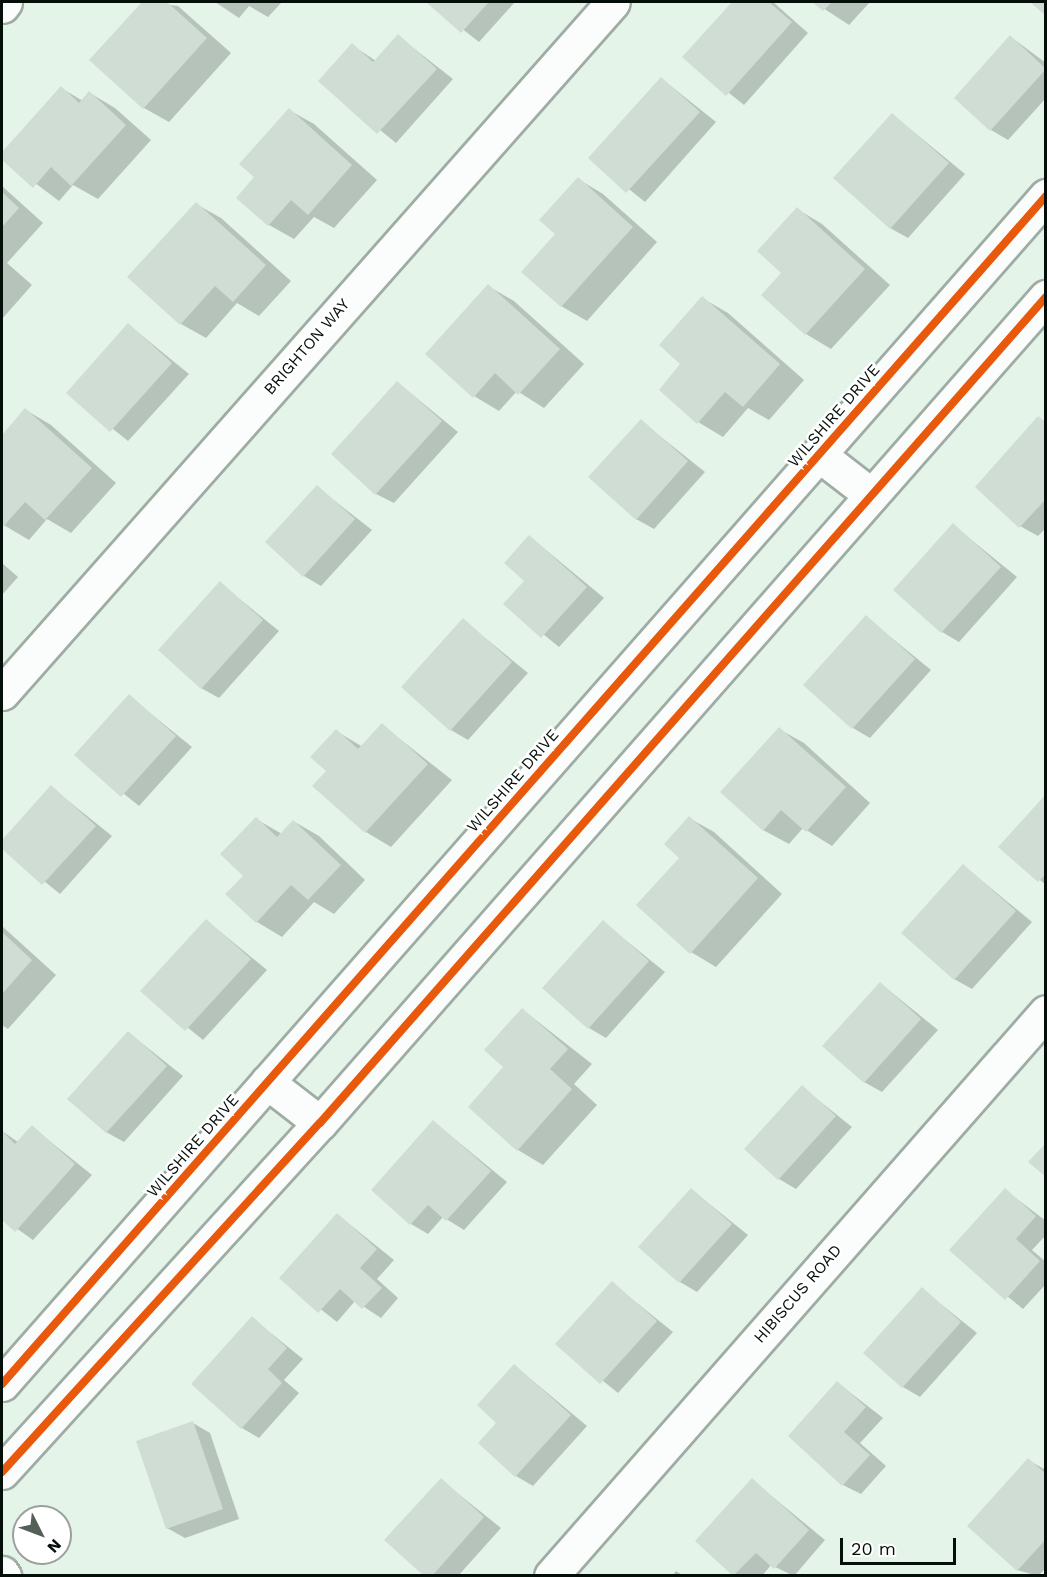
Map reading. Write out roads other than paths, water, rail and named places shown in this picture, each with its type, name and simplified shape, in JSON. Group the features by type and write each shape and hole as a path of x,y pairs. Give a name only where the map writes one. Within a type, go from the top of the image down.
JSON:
{"street":[{"path":"2,6 5,2"},
{"name":"BRIGHTON WAY","path":"2,693 613,2"},
{"name":"WILSHIRE DRIVE","path":"2,1384 1046,196"},
{"path":"2,1472 320,1123 1046,297"},
{"path":"818,454 872,495"},
{"name":"HIBISCUS ROAD","path":"551,1575 1046,1012"},
{"path":"267,1082 320,1123"}]}
